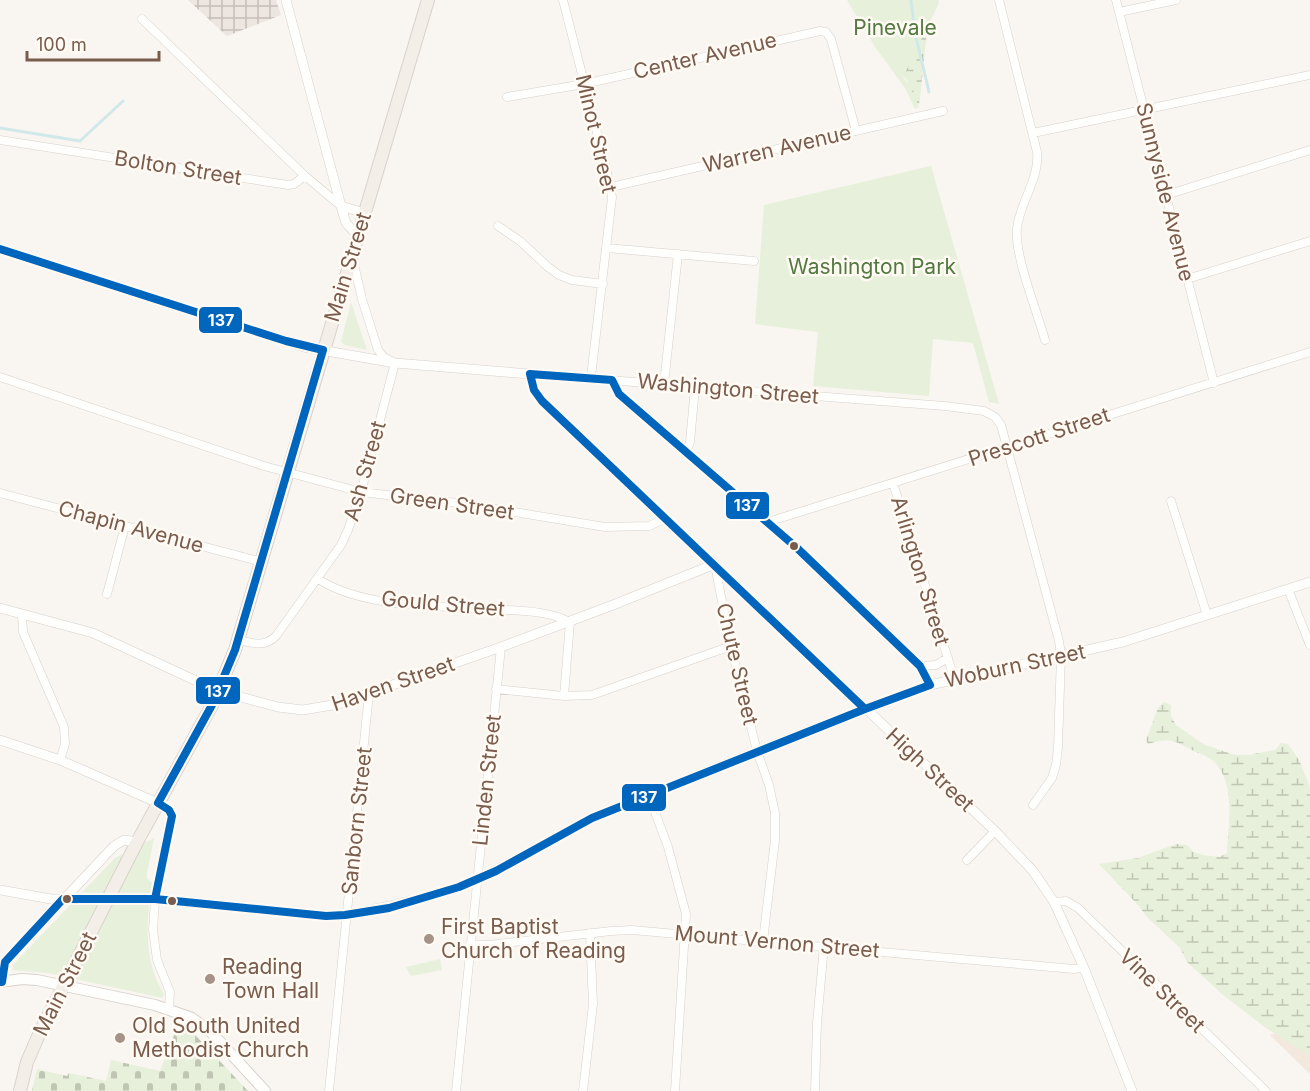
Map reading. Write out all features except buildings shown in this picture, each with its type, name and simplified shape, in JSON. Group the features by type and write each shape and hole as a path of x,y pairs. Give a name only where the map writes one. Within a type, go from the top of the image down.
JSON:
{"main road":[{"name":"Main Street","path":"20,1091 31,1051 137,842 218,691 238,640 428,0"},
{"path":"1,982 28,979 169,1009 199,1022 211,1032 266,1091"}],"street":[{"path":"286,0 346,223 358,236"},
{"name":"Minot Street","path":"563,0 611,187 612,203 591,377"},
{"path":"999,0 1034,133 1037,160 1020,215 1017,237 1019,252 1045,340"},
{"name":"Sunnyside Avenue","path":"1116,0 1214,383"},
{"path":"1119,12 1176,0"},
{"path":"142,19 332,201 364,213"},
{"name":"Center Avenue","path":"507,97 584,84 816,31 826,32 831,39 856,131"},
{"path":"1034,133 1310,75"},
{"name":"Warren Avenue","path":"611,187 943,111"},
{"name":"Bolton Street","path":"0,140 288,185 294,184 305,176"},
{"path":"1166,195 1310,150"},
{"path":"498,226 520,241 559,275 572,280 603,284"},
{"path":"1187,279 1310,241"},
{"path":"607,248 754,261"},
{"name":"Washington Street","path":"0,249 286,341 395,363 979,410 991,414 999,421 1008,447 1061,656 1056,765 1050,780 1033,805"},
{"path":"664,384 678,254"},
{"path":"352,256 362,299 378,350 384,357 395,363"},
{"name":"Prescott Street","path":"768,522 1310,352"},
{"name":"Ash Street","path":"238,640 261,644 270,641 318,579 346,536 361,492 395,363"},
{"name":"High Street","path":"530,374 532,387 540,399 994,831 1033,871 1054,902 1132,1091"},
{"name":"Green Street","path":"0,377 288,472 361,492 466,504 605,527 649,526 667,518"},
{"path":"612,380 619,394 768,522 920,666 930,685"},
{"path":"686,452 692,429 695,387"},
{"name":"Arlington Street","path":"893,483 954,678"},
{"name":"Chapin Avenue","path":"0,493 262,562"},
{"path":"1172,501 1208,615"},
{"path":"107,594 125,525"},
{"name":"Haven Street","path":"0,608 90,632 218,691 258,703 297,710 331,706 501,647 714,564"},
{"name":"Chute Street","path":"714,564 731,646 769,785 776,821 763,941"},
{"name":"Gould Street","path":"318,579 331,586 387,602 538,612 570,622"},
{"name":"Woburn Street","path":"0,891 63,900 155,899 326,916 346,915 413,900 477,880 579,824 758,751 930,685 1123,642 1310,582"},
{"path":"1288,589 1310,645"},
{"path":"22,614 23,632 64,727 65,744 60,760"},
{"path":"564,696 570,622"},
{"path":"496,689 584,696 605,692 731,646"},
{"name":"Linden Street","path":"456,1091 501,647"},
{"name":"Arlington Street","path":"920,666 936,666 948,658"},
{"name":"Sanborn Street","path":"329,1091 369,693"},
{"path":"0,740 60,760 158,803 170,811 172,818 153,919 153,940 157,960 170,992 169,1009"},
{"path":"649,796 668,848 686,914 675,1091"},
{"path":"967,860 994,831"},
{"path":"1,982 5,962 116,844 124,840 137,842"},
{"name":"Vine Street","path":"1054,902 1064,901 1076,907 1266,1091"},
{"name":"Mount Vernon Street","path":"470,944 489,945 621,930 1083,968"},
{"path":"583,1091 593,1004 590,933"},
{"path":"815,1091 824,946"}],"shaded area":[{"path":"188,0 276,0 281,15 227,36"},
{"path":"1310,1024 1310,1074 1270,1035"}],"green space":[{"name":"Pinevale","path":"847,0 938,0 939,3 903,77 919,107 915,109 905,88 875,47"},
{"path":"929,12 920,98 919,104 914,107 907,80 898,70"},
{"name":"Washington Park","path":"931,166 999,404 989,402 973,343 933,339 929,396 813,386 818,332 755,324 764,205"},
{"path":"351,302 367,350 341,342"},
{"path":"1164,702 1171,705 1171,716 1176,725 1203,744 1235,755 1248,755 1275,750 1281,743 1288,744 1299,760 1310,787 1310,1056 1266,1028 1223,995 1187,962 1180,948 1146,916 1099,864 1138,858 1176,844 1187,845 1194,852 1203,855 1219,857 1227,853 1228,792 1220,769 1212,760 1174,742 1166,740 1148,744 1146,740 1158,708"},
{"path":"154,838 147,873 147,878 152,883 148,912 148,940 152,968 164,994 162,998 48,973 13,970 13,965 115,858"},
{"path":"440,959 442,970 411,976 406,967"},
{"path":"178,1025 189,1029 248,1091 32,1091 37,1069 106,1081 111,1060 160,1071"}],"waterway":[{"path":"911,0 915,33 929,92"},
{"path":"0,128 80,141 123,101"}],"transit line":[{"name":"137","path":"0,249 286,341 323,350 235,650 212,705 158,803 169,810 172,816 155,899"},
{"name":"137","path":"530,374 612,380 619,394 797,548 920,666 930,685 865,709 542,401 534,390 530,374"},
{"name":"137","path":"0,982 2,982 5,962 63,899 155,899 326,916 389,908 459,887 496,871 592,818 865,709"}],"place":[{"name":"First Baptist Church of Reading","path":"429,939"},
{"name":"Reading Town Hall","path":"210,979"},
{"name":"Old South United Methodist Church","path":"120,1038"}]}
